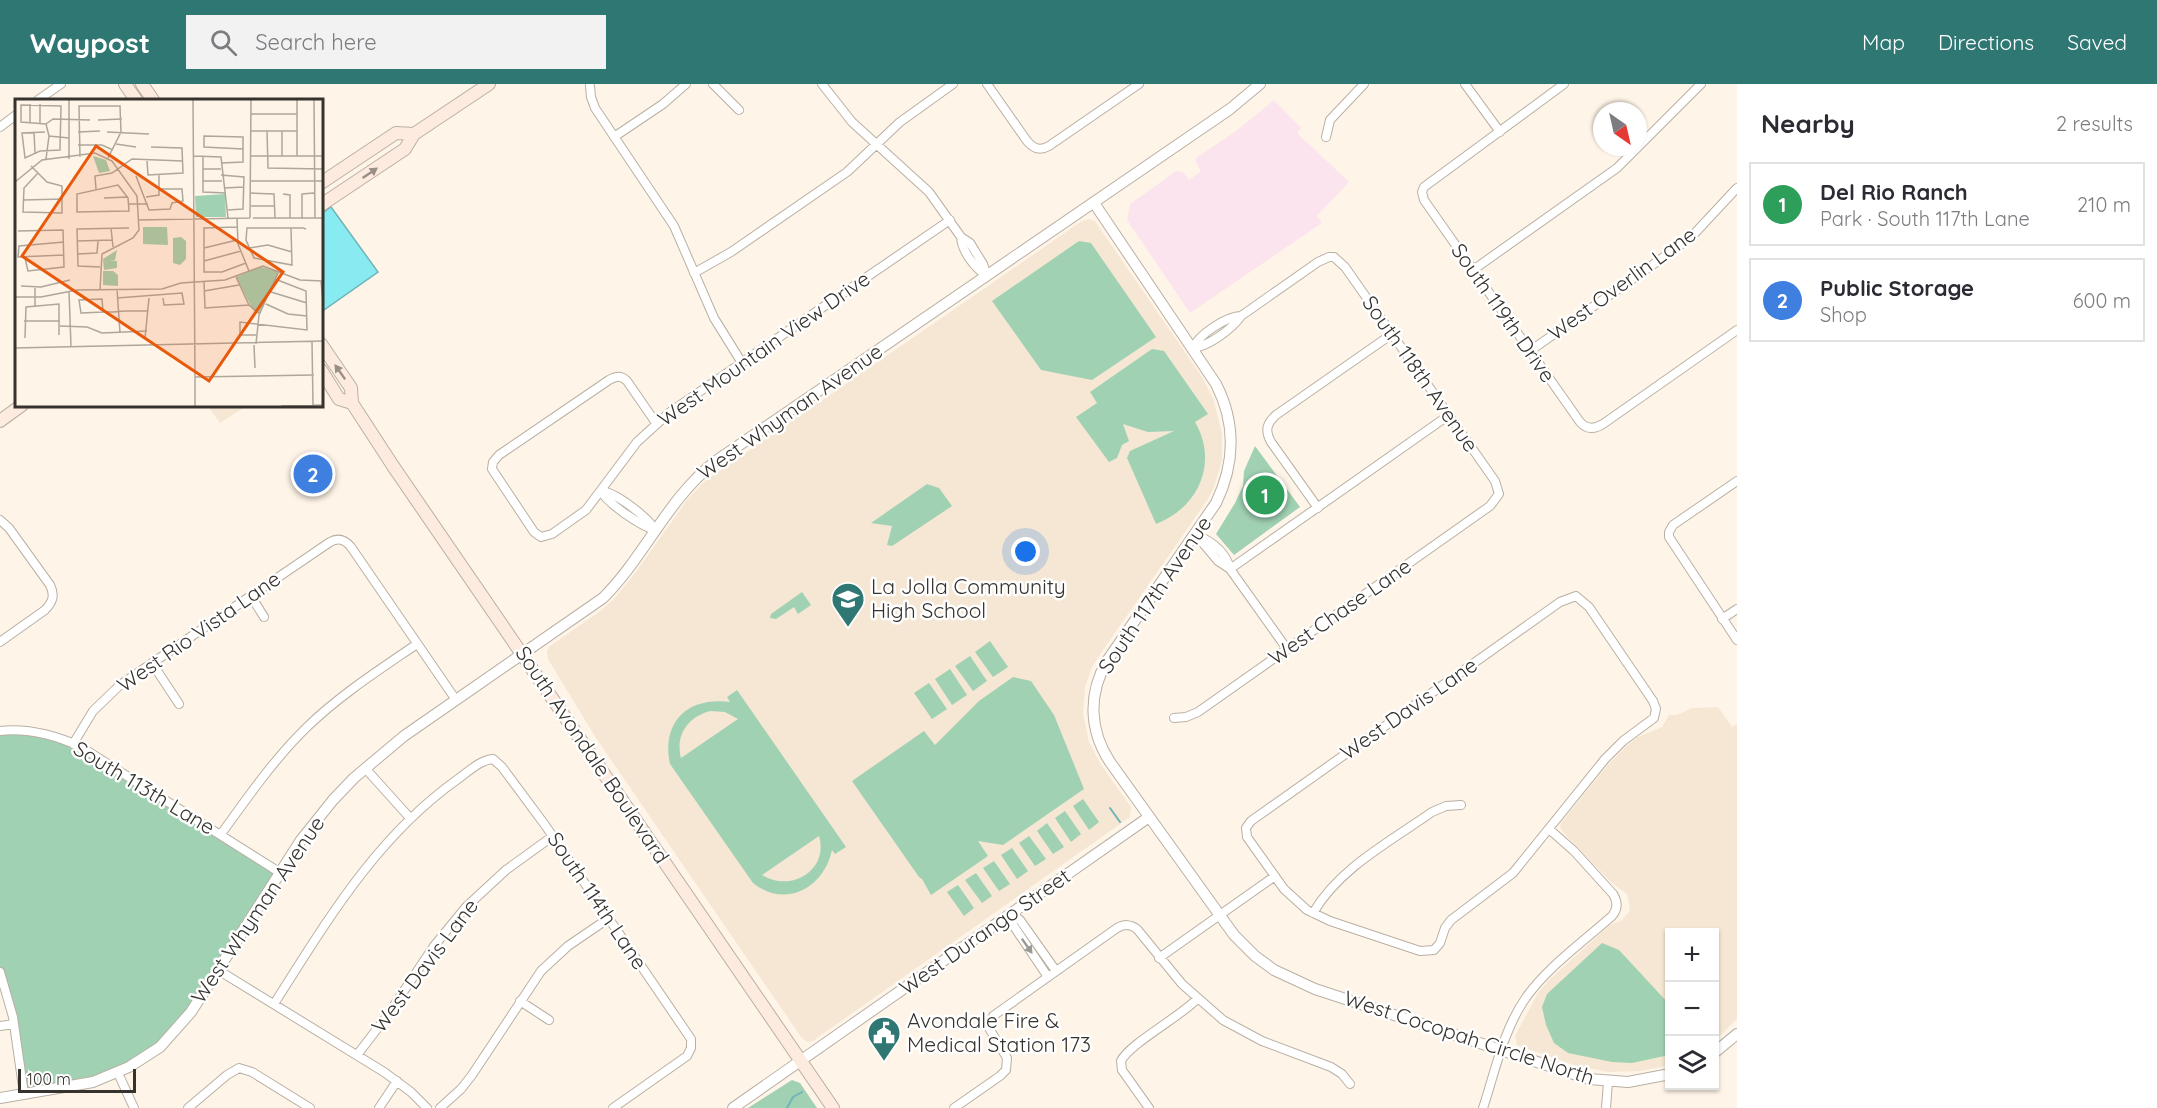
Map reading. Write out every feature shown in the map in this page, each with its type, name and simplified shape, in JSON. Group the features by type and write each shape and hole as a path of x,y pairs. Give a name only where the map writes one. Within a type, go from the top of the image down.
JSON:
{"main road":[{"path":"125,84 135,99"},
{"path":"141,84 152,99"},
{"path":"322,204 405,149 414,134 489,84"},
{"path":"322,182 396,132 414,134"},
{"name":"South Avondale Boulevard","path":"322,345 351,388 352,403 393,466 833,1108"},
{"name":"South Avondale Boulevard","path":"322,372 339,399 352,403"},
{"path":"0,421 21,406"}],"street":[{"path":"39,99 61,84"},
{"path":"614,137 663,104 686,84"},
{"path":"713,84 738,110"},
{"path":"822,84 846,116 924,186 961,237 970,243 983,264 987,276"},
{"path":"694,273 731,252 840,177 906,117 953,84"},
{"path":"987,84 1027,141 1036,149 1049,146 1139,84"},
{"name":"West Whyman Avenue","path":"0,1098 80,1086 118,1073 141,1061 168,1039 191,1012 279,872 321,815 365,768 404,736 603,598 687,487 706,469 1230,109 1260,84"},
{"path":"1326,137 1330,120 1364,84"},
{"path":"1465,84 1500,132 1564,84"},
{"path":"1473,270 1623,163 1701,84"},
{"path":"590,86 592,103 674,226 719,328 742,363"},
{"path":"0,127 15,117"},
{"name":"South 119th Drive","path":"1500,132 1431,180 1422,192 1426,204 1580,422 1590,428 1603,424 1737,330"},
{"name":"West Overlin Lane","path":"1530,351 1678,247 1695,233 1736,190"},
{"name":"South 117th Avenue","path":"1094,203 1221,393 1227,411 1231,437 1229,466 1224,486 1212,510 1107,661 1097,682 1094,697 1094,720 1103,749 1233,935 1255,956 1285,976 1305,985"},
{"name":"West Mountain View Drive","path":"656,423 621,376 609,380 499,455 491,466 496,477 532,529 540,537 552,534 580,515 601,491 630,450 656,423 950,220"},
{"name":"South 118th Avenue","path":"1193,348 1200,337 1227,319 1241,316 1318,262 1334,257 1342,263 1495,481 1499,494"},
{"path":"1318,508 1271,442 1266,429 1276,415 1392,334"},
{"path":"1230,569 1449,415"},
{"path":"1737,481 1677,522 1669,532 1672,544 1737,640"},
{"path":"601,491 612,494 648,519 655,530"},
{"name":"West Chase Lane","path":"1174,718 1186,717 1198,712 1490,506 1499,494"},
{"path":"0,520 9,528 50,585 53,599 45,610 0,642"},
{"path":"1195,534 1218,561 1230,569 1287,650"},
{"name":"West Rio Vista Lane","path":"73,744 88,719 107,696 330,542 342,539 351,547 417,644"},
{"path":"250,596 264,617"},
{"name":"West Davis Lane","path":"1275,876 1250,841 1246,828 1254,818 1551,608 1565,599 1576,596 1589,607 1646,691 1655,705 1656,714 1651,722 1623,741 1605,759 1549,829"},
{"path":"1722,618 1737,609"},
{"path":"221,834 274,763 308,726 345,694 417,644 456,700"},
{"path":"152,663 179,704"},
{"name":"South 113th Lane","path":"0,731 38,733 73,744 279,872"},
{"name":"South 114th Lane","path":"410,818 451,784 481,763 493,759 502,767 553,836 688,1035 692,1048 683,1059 613,1108"},
{"path":"274,1004 346,892 378,851 410,818 365,768"},
{"path":"1313,914 1330,888 1350,870 1432,812 1446,806 1461,805"},
{"name":"West Durango Street","path":"733,1108 1149,817"},
{"path":"1159,958 1275,876 1290,895 1313,914 1420,951 1434,950 1451,920 1513,873 1549,829 1574,851 1606,886 1615,897 1617,905 1612,916 1529,993 1514,1018 1483,1108"},
{"name":"West Davis Lane","path":"357,1055 462,912 506,870 553,836"},
{"path":"1011,914 1020,920 1052,974"},
{"path":"440,1108 467,1082 535,979 554,958 609,918"},
{"path":"954,1108 1000,1076 1008,1066 1007,1058 992,1035 989,1024 996,1013 1117,928 1130,925 1140,931 1159,958 1197,999 1223,1020 1276,1047 1331,1067 1342,1074 1350,1084"},
{"path":"218,970 397,1081 427,1108"},
{"path":"0,972 14,1024 24,1094"},
{"name":"West Cocopah Circle North","path":"1305,985 1580,1076 1608,1082 1638,1081 1665,1075"},
{"path":"1147,1108 1122,1070 1121,1061 1129,1050 1178,1017 1197,999"},
{"path":"520,1001 549,1020"},
{"path":"0,1026 14,1024"},
{"path":"1719,1049 1737,1034"},
{"path":"189,1108 227,1075 239,1068 252,1072 310,1108"},
{"path":"118,1073 134,1108"},
{"path":"379,1108 397,1081"},
{"path":"1606,1108 1608,1082"}],"shaded area":[{"path":"1274,100 1301,128 1297,133 1349,182 1317,216 1322,223 1190,313 1127,220 1130,204 1176,171 1183,172 1189,180 1201,171 1196,158 1236,131"},
{"name":"La Jolla Community High School","path":"1089,219 1095,221 1202,377 1213,398 1222,433 1222,460 1208,499 1103,650 1092,667 1085,687 1083,713 1089,742 1101,765 1131,807 1130,817 813,1041 807,1042 801,1037 596,738 548,659 547,651 550,646 614,599 687,500 705,481 1082,221"},
{"path":"208,406 246,406 220,423"},
{"path":"1718,707 1732,727 1737,724 1737,1019 1719,1037 1719,928 1665,928 1665,1066 1641,1071 1608,1072 1574,1065 1517,1045 1515,1036 1538,993 1549,980 1610,925 1622,920 1630,907 1627,894 1611,882 1563,832 1560,827 1561,823 1624,748 1638,737 1662,727 1669,715 1677,715 1692,708"}],"green space":[{"path":"1079,241 1091,243 1156,337 1092,380 1041,370 992,301"},
{"path":"1152,349 1164,351 1208,414 1195,422 1202,437 1205,453 1200,482 1193,496 1183,507 1171,517 1156,524 1127,458 1130,451 1174,431 1148,432 1123,424 1129,441 1122,445 1117,458 1109,462 1076,417 1097,403 1090,392"},
{"path":"1255,446 1300,507 1234,555 1216,534 1243,486 1244,471"},
{"path":"927,484 939,488 952,506 892,546 887,545 892,526 871,523"},
{"path":"802,592 811,605 798,614 794,607 776,619 770,618 771,614"},
{"path":"990,641 1008,667 993,677 975,652"},
{"path":"970,656 987,681 973,691 955,666"},
{"path":"950,669 967,695 952,705 935,679"},
{"path":"1013,677 1031,681 1054,715 1084,789 1003,845 978,841 988,856 931,895 852,781 924,731 935,745 979,701"},
{"path":"929,683 947,709 932,719 914,693"},
{"path":"737,690 846,847 835,854 832,850 821,875 812,884 790,894 765,891 753,883 670,764 668,749 670,736 674,724 681,715 702,703 730,702 727,697","holes":["710,711 725,712 738,719 681,758 680,742 685,728 695,718","819,836 821,848 818,859 805,875 795,880 785,881 773,880 762,875"]},
{"path":"0,731 73,744 279,872 191,1012 130,1067 24,1094 0,972"},
{"path":"1083,799 1099,822 1089,830 1073,806"},
{"path":"1065,811 1081,834 1071,842 1055,818"},
{"path":"1047,823 1064,847 1053,854 1037,831"},
{"path":"1029,836 1046,859 1035,866 1019,843"},
{"path":"1012,848 1028,871 1017,879 1001,855"},
{"path":"994,861 1010,884 999,891 983,868"},
{"path":"976,873 992,896 982,903 965,880"},
{"path":"958,885 974,908 964,916 947,892"},
{"path":"1602,943 1619,950 1665,1000 1665,1056 1632,1063 1612,1062 1568,1053 1554,1043 1546,1025 1542,1007 1547,994"},
{"path":"792,1080 800,1083 817,1108 748,1108"}],"water":[{"path":"331,207 378,272 322,311 322,213"}],"waterway":[{"path":"1110,808 1120,822"},
{"path":"787,1108 793,1097 802,1092"}],"place":[{"name":"Public Storage","path":"313,474"},
{"name":"Del Rio Ranch","path":"1265,495"},
{"name":"La Jolla Community High School","path":"848,628"},
{"name":"Avondale Fire & Medical Station 173","path":"884,1062"}]}
